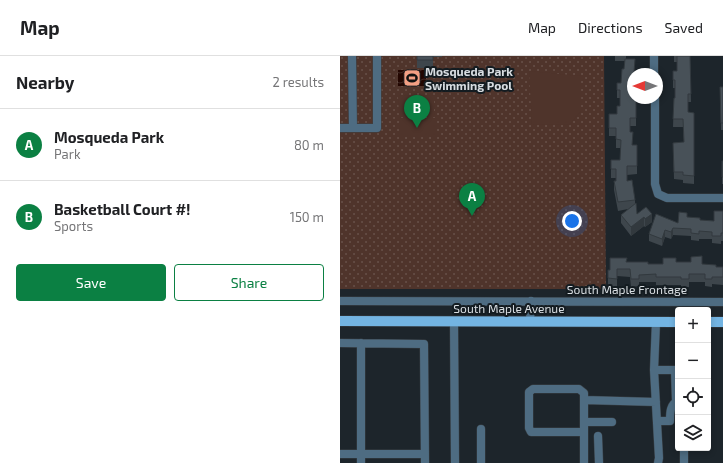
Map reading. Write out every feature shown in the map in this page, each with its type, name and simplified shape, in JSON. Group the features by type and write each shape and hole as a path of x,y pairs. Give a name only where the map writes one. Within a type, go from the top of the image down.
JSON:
{"main road":[{"name":"South Maple Avenue","path":"340,321 675,322"},
{"path":"711,322 723,322"}],"street":[{"path":"352,56 353,128"},
{"path":"340,128 377,128 377,56"},
{"path":"654,56 654,68"},
{"path":"654,104 655,184 658,194 667,198 723,198"},
{"name":"South Maple Frontage","path":"340,301 723,302"},
{"path":"530,321 531,301"},
{"path":"454,321 455,463"},
{"path":"656,322 654,370 658,463"},
{"path":"340,343 424,344 425,463"},
{"path":"361,343 361,463"},
{"path":"654,370 675,370"},
{"path":"584,432 531,432 529,428 529,392 533,389 580,389 584,393 584,400 584,422 584,432 584,463"},
{"path":"584,400 656,402"},
{"path":"657,421 670,421 672,405 675,403"},
{"path":"584,422 612,422"},
{"path":"481,429 481,463"},
{"path":"598,436 599,463"},
{"path":"684,451 684,463"},
{"path":"340,454 425,454"}],"shaded area":[{"path":"340,56 604,56 606,289 340,289"},
{"path":"529,71 581,76 581,111 569,125 532,124"},
{"path":"434,95 434,115 399,115 398,96"},
{"path":"399,118 435,118 435,137 399,137"}],"water":[{"name":"Mosqueda Park Swimming Pool","path":"398,70 426,70 426,86 398,86"}],"building":[{"path":"417,56 433,56 433,60 417,60"},
{"path":"677,56 690,56 691,94 688,94 688,112 694,113 694,176 683,175 683,172 674,172 673,143 684,142 683,119 673,119 675,80 673,80 673,71 677,71"},
{"path":"625,59 635,59 634,68 627,68 627,104 636,104 636,118 630,118 630,132 633,132 632,145 637,145 637,166 627,166 627,181 632,180 635,200 618,202 614,181 616,181 616,169 611,169 611,160 620,160 621,140 616,139 616,128 609,128 609,114 617,114 617,106 620,106 620,90 617,90 617,83 621,83 622,69 624,69"},
{"path":"720,87 723,87 723,123 721,123"},
{"path":"723,161 723,177 722,177"},
{"path":"636,203 637,214 646,207 652,214 645,219 644,217 631,227 621,215"},
{"path":"714,211 723,211 723,233 721,233 721,236 712,236 712,232 699,231 699,234 691,233 691,229 673,228 671,232 665,230 662,239 649,234 656,214 678,223 679,212 687,213 687,217 714,221"},
{"path":"702,256 702,264 723,267 723,277 712,277 712,279 705,279 705,274 689,274 689,279 681,279 681,277 656,277 656,274 639,275 639,279 631,279 630,269 617,269 617,279 608,278 610,258 627,258 626,262 663,264 663,258 676,258 676,262 691,262 691,257"}],"place":[{"name":"Mosqueda Park Swimming Pool","path":"412,78"},
{"name":"Basketball Court #!","path":"417,128"},
{"name":"Mosqueda Park","path":"472,216"}]}
